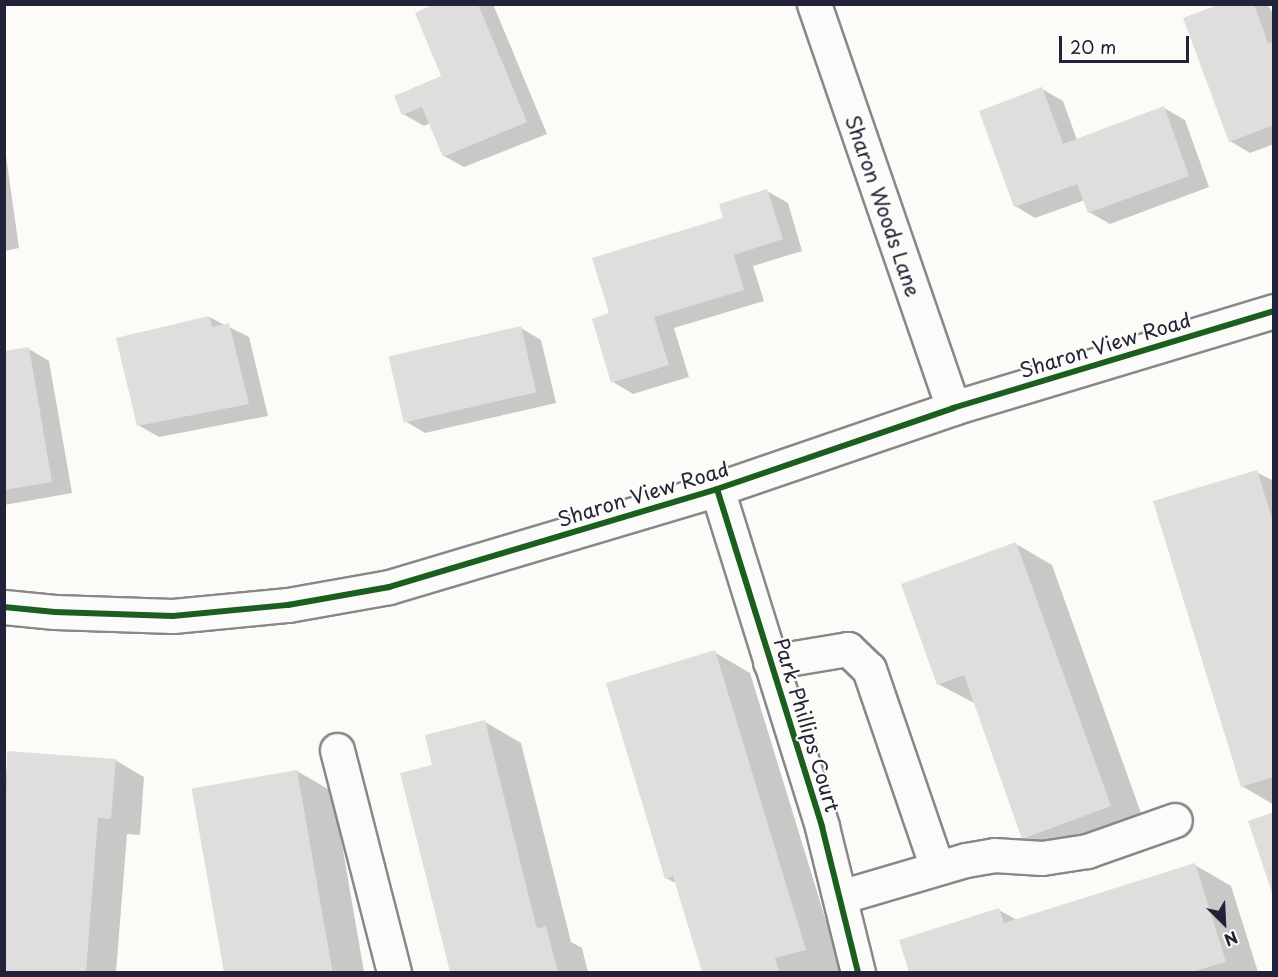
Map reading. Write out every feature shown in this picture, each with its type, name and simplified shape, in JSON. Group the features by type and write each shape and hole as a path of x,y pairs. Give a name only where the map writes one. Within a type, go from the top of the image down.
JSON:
{"street":[{"name":"Sharon Woods Lane","path":"814,4 953,408"},
{"name":"Sharon View Road","path":"4,607 55,612 173,616 288,605 389,586 717,489 953,408 1274,310"},
{"name":"Park Phillips Court","path":"717,489 822,827 858,972"},
{"path":"770,662 848,649 869,669 937,868"},
{"path":"337,750 394,972"},
{"path":"840,897 937,868 994,855 1042,858 1088,851 1176,820"}],"building":[{"path":"434,4 478,4 527,122 443,157 422,107 402,115 394,96 441,76 415,13"},
{"path":"1220,4 1254,4 1268,43 1274,41 1274,125 1229,142 1183,18"},
{"path":"1042,87 1063,144 1164,106 1189,176 1088,213 1077,184 1014,207 979,111"},
{"path":"767,189 783,239 734,255 744,290 654,317 669,365 611,383 592,319 609,313 592,258 723,218 719,204"},
{"path":"209,316 212,327 229,323 249,404 137,426 116,338"},
{"path":"521,326 536,392 404,423 388,357"},
{"path":"29,347 52,482 4,490 4,351"},
{"path":"1257,470 1274,525 1274,777 1241,787 1153,501"},
{"path":"1016,542 1111,806 1022,839 964,675 937,685 901,584"},
{"path":"715,650 806,950 775,958 779,972 702,972 673,876 665,879 606,683"},
{"path":"485,720 537,929 546,926 558,972 450,972 400,773 432,765 425,735"},
{"path":"7,751 116,759 111,819 98,818 86,972 4,972"},
{"path":"297,770 333,972 224,972 192,789"},
{"path":"1274,812 1274,896 1273,896 1248,821"},
{"path":"1195,863 1226,962 1191,972 909,972 899,940 999,908 1004,923"}],"cycle path":[{"path":"4,607 55,612 173,616 288,605 389,587 717,489 953,408 1274,311"},
{"path":"717,489 822,827 858,972"}]}
